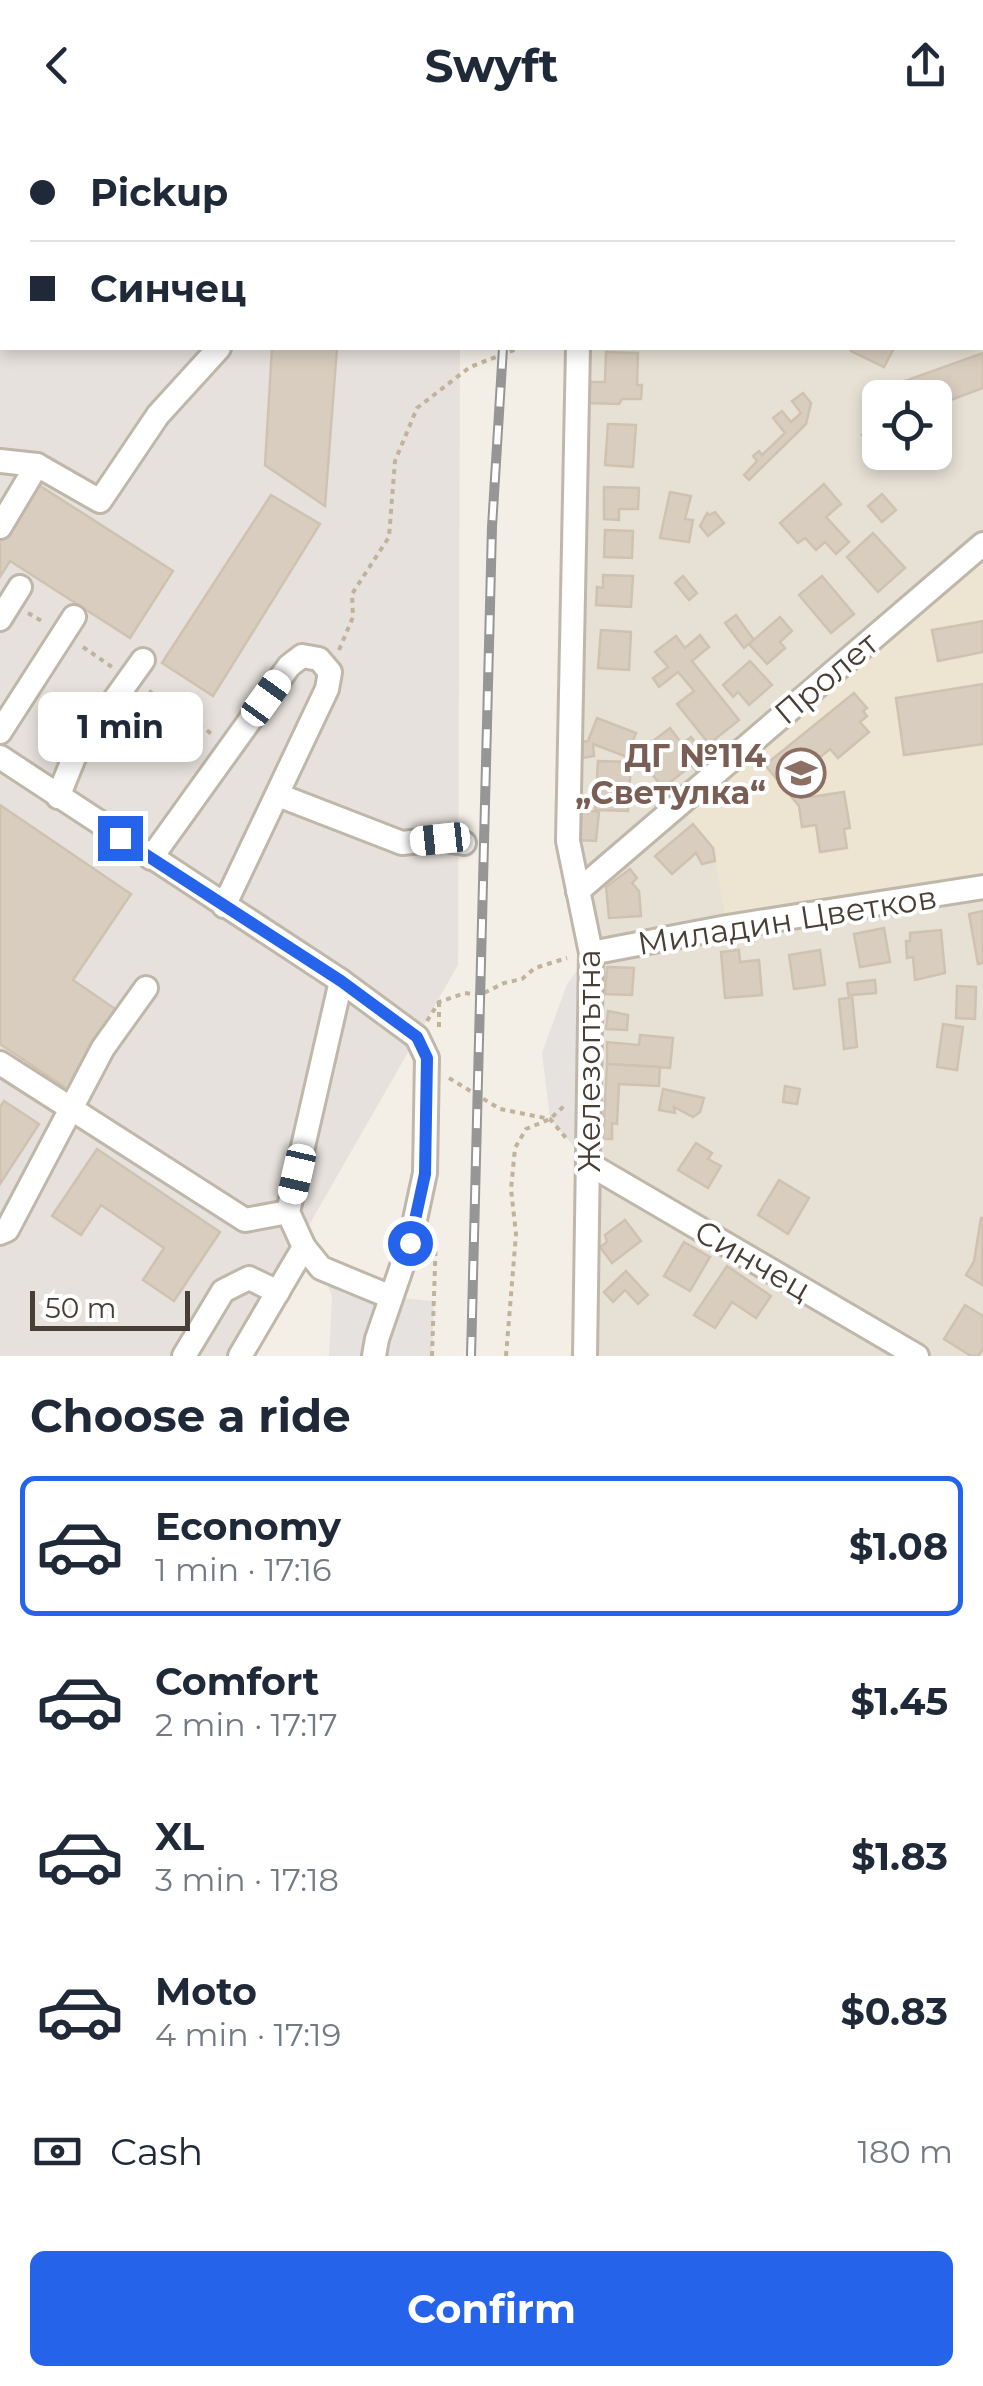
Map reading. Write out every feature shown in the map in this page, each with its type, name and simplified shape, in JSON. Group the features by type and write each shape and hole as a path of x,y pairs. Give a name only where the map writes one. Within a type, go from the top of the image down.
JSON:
{"street":[{"path":"0,460 37,464 100,502 158,415 217,350"},
{"name":"Железопътна","path":"578,350 568,840 592,953 585,1356"},
{"path":"0,527 37,464"},
{"name":"Пролет","path":"578,892 983,544"},
{"path":"0,619 20,587"},
{"path":"0,732 74,618"},
{"path":"151,858 289,666 302,656 319,659 330,672 327,690 224,906"},
{"path":"58,796 75,755 142,660"},
{"path":"0,757 341,981 422,1048 425,1174 410,1243 374,1356"},
{"path":"278,795 402,843 440,839 464,843"},
{"name":"Миладин Цветков","path":"592,953 727,927 983,887"},
{"path":"341,981 288,1212 304,1247 322,1268 391,1297"},
{"path":"0,1233 6,1230 103,1048 146,988"},
{"path":"0,1064 245,1220 288,1212"},
{"name":"Синчец","path":"590,1164 916,1356"},
{"path":"240,1356 304,1247"},
{"path":"184,1356 223,1291 249,1278 278,1292"}],"path":[{"path":"747,130 780,130"},
{"path":"330,672 352,617 352,594 389,537 395,461 418,408 470,367 514,350"},
{"path":"590,1164 550,1119 500,1109 440,1073 422,1048 439,1002 466,994 480,995 552,962 592,953"},
{"path":"506,1356 516,1234 511,1189 515,1148 526,1129 550,1119 590,1082"}],"shaded area":[{"path":"0,350 460,350 458,965 234,1356 0,1356"},
{"path":"578,350 983,350 983,1356 585,1356 589,1164 578,891"},
{"path":"983,544 983,887 727,927 713,848 678,805"},
{"path":"591,953 589,1164 550,1119 542,1053 567,984"},
{"path":"321,1268 391,1297 434,1301 432,1356 329,1356 332,1296"}],"building":[{"path":"272,350 337,350 325,506 265,465"},
{"path":"852,350 893,350 884,367"},
{"path":"606,352 638,353 637,385 642,385 641,399 622,399 619,404 584,403 585,382 605,382"},
{"path":"983,353 983,388 952,400 952,380 908,380"},
{"path":"803,393 811,403 806,424 749,480 744,475 757,461 753,456 759,451 762,455 785,433 773,418 782,411 791,422 801,413 792,401"},
{"path":"608,424 636,425 633,467 605,465"},
{"path":"34,482 173,571 130,638 10,561 0,577 0,535"},
{"path":"824,484 841,504 826,517 849,542 836,554 825,542 816,550 805,538 798,543 780,523"},
{"path":"604,487 639,488 638,509 619,509 619,520 604,519"},
{"path":"670,492 691,496 685,519 693,520 689,542 660,538"},
{"path":"882,494 896,510 882,522 868,506"},
{"path":"271,495 320,524 213,696 162,663"},
{"path":"715,512 724,523 708,536 700,526 707,513"},
{"path":"605,530 633,531 632,558 604,557"},
{"path":"873,533 905,568 878,592 847,557"},
{"path":"603,575 633,576 631,607 596,605 597,587 603,588"},
{"path":"683,576 697,593 689,600 675,583"},
{"path":"822,576 854,614 831,633 799,595"},
{"path":"736,615 754,640 744,648 725,623"},
{"path":"780,617 792,631 780,642 785,648 767,664 749,644"},
{"path":"983,621 983,652 938,661 932,630"},
{"path":"601,630 631,632 629,670 598,668"},
{"path":"700,635 709,647 692,661 739,720 709,744 677,704 694,691 678,672 659,687 653,678 668,667 655,652 676,636 685,648"},
{"path":"750,661 772,685 749,705 738,692 733,697 723,685"},
{"path":"983,684 983,744 904,755 896,698"},
{"path":"854,693 867,708 863,711 867,716 860,722 869,732 838,758 830,749 819,758 805,760 806,768 820,766 822,779 808,781 810,797 844,792 850,828 844,829 847,848 820,852 816,825 802,827 799,806 765,765"},
{"path":"597,718 636,733 627,757 593,744 594,756 582,758 581,742 588,741"},
{"path":"670,728 682,744 691,737 711,762 697,772 692,765 663,788 636,754"},
{"path":"598,761 631,762 628,811 595,810"},
{"path":"0,805 131,894 73,980 121,1013 69,1090 0,1044"},
{"path":"582,810 599,812 596,841 580,840"},
{"path":"693,824 713,848 715,861 702,864 696,853 672,874 655,856"},
{"path":"630,869 637,878 632,883 639,891 641,916 609,918 606,887"},
{"path":"983,911 983,963 978,964 969,914"},
{"path":"884,928 890,962 860,967 854,934"},
{"path":"941,930 945,973 915,980 913,957 907,958 906,941 910,941 910,933"},
{"path":"739,950 740,962 759,960 762,995 725,998 721,952"},
{"path":"820,950 825,985 794,989 789,955"},
{"path":"607,967 634,968 632,995 605,994"},
{"path":"875,980 876,993 852,995 857,1047 844,1049 839,999 849,998 847,983"},
{"path":"957,986 976,987 975,1019 956,1018"},
{"path":"608,1011 628,1015 627,1030 606,1029"},
{"path":"943,1024 963,1027 957,1070 937,1067"},
{"path":"640,1035 673,1038 670,1068 607,1064 607,1042 639,1045"},
{"path":"607,1064 660,1067 659,1086 619,1084 617,1124 612,1123 612,1139 603,1139"},
{"path":"785,1086 800,1089 797,1104 783,1102"},
{"path":"663,1089 704,1098 700,1112 693,1117 674,1107 675,1113 659,1110"},
{"path":"4,1101 39,1124 0,1184 0,1107"},
{"path":"696,1143 712,1153 708,1159 721,1166 708,1188 678,1170"},
{"path":"97,1149 220,1232 174,1301 143,1280 164,1248 101,1205 81,1235 52,1216"},
{"path":"779,1180 809,1198 788,1234 758,1215"},
{"path":"981,1218 982,1285 966,1275 974,1261"},
{"path":"625,1220 641,1241 612,1263 600,1247 607,1242 605,1235"},
{"path":"684,1242 710,1257 690,1291 664,1276"},
{"path":"727,1266 771,1296 756,1318 732,1302 715,1328 694,1315"},
{"path":"626,1271 648,1295 638,1304 625,1290 613,1302 604,1292"},
{"path":"965,1305 983,1316 983,1349 978,1356 971,1356 944,1339"}],"railway":[{"path":"471,1356 492,527 503,350"}],"place":[{"name":"ДГ №114 „Светулка“","path":"801,773"}],"route":[{"path":"120,838 341,981 417,1037 427,1058 425,1174 410,1243"}]}
